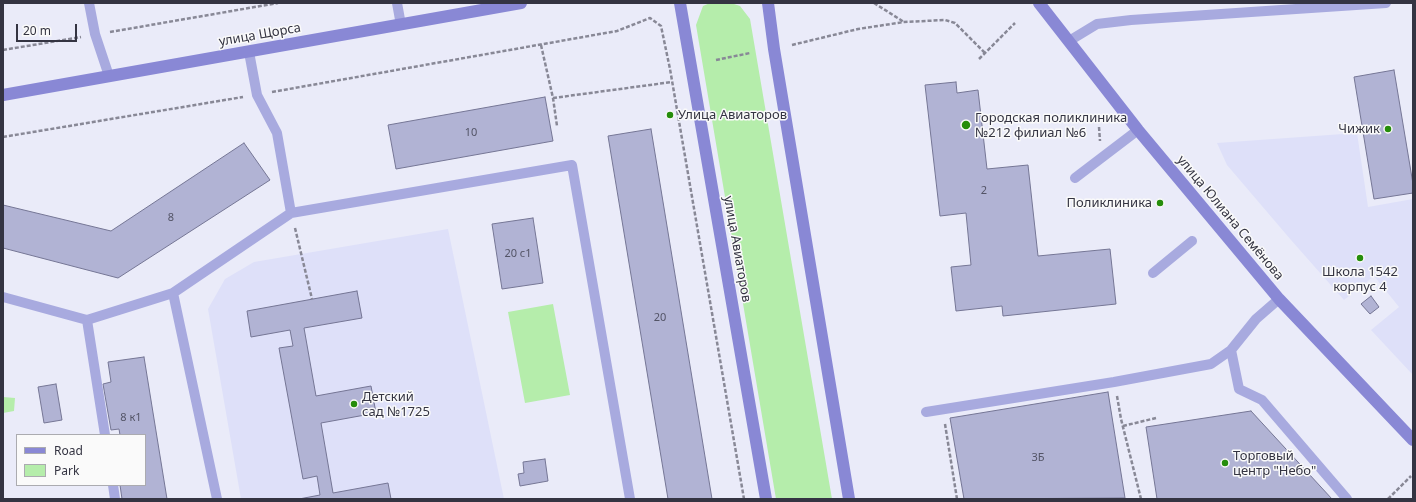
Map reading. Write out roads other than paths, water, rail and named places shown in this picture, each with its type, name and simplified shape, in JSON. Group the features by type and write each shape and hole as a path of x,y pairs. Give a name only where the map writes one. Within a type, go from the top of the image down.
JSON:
{"street":[{"name":"улица Щорса","path":"3,95 521,3"},
{"name":"улица Авиаторов","path":"680,3 766,499"},
{"path":"768,3 774,48 849,499"},
{"name":"улица Юлиана Семёнова","path":"1039,3 1102,86 1279,299 1413,440"}],"lane":[{"path":"89,3 95,34 109,76"},
{"path":"397,3 401,25"},
{"path":"1069,41 1097,24 1131,20 1386,3"},
{"path":"249,52 257,95 277,133 291,213"},
{"path":"1075,178 1138,130"},
{"path":"3,297 87,320 173,292 291,213 572,165 630,499"},
{"path":"1153,273 1192,241"},
{"path":"173,292 217,499"},
{"path":"926,412 1114,382 1212,364 1231,350 1256,319 1279,299"},
{"path":"87,320 105,434"},
{"path":"1231,350 1239,389 1262,400 1347,499"},
{"path":"113,486 116,499"}],"place":[{"name":"Улица Авиаторов","path":"670,115"},
{"name":"Городская поликлиника №212 филиал №6","path":"966,125"},
{"name":"Чижик","path":"1388,129"},
{"name":"Поликлиника","path":"1160,203"},
{"name":"Школа 1542 корпус 4","path":"1360,258"},
{"name":"Детский сад №1725","path":"354,404"},
{"name":"Торговый центр \"Небо\"","path":"1225,463"}]}
